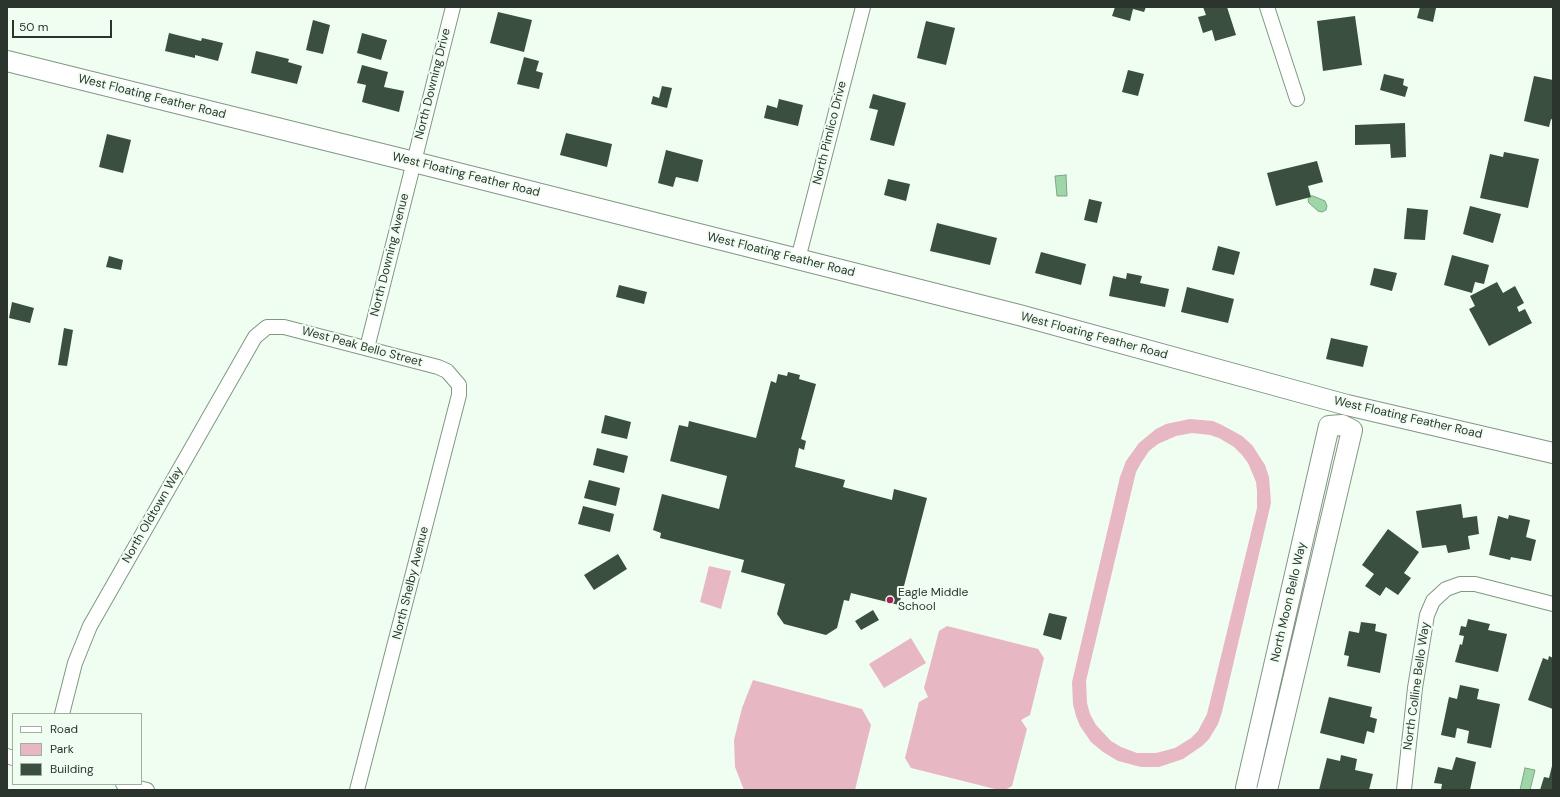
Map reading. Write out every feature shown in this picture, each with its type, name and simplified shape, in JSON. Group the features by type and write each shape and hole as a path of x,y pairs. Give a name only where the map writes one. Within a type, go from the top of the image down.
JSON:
{"main road":[{"name":"West Floating Feather Road","path":"7,61 1019,315 1347,405 1553,453"},
{"path":"1342,425 1347,405"},
{"name":"North Moon Bello Way","path":"1247,790 1246,788 1329,426 1342,425 1352,430 1267,790"}],"street":[{"name":"North Downing Drive","path":"414,162 453,7"},
{"name":"North Pimlico Drive","path":"798,259 862,7"},
{"path":"1267,7 1297,99"},
{"name":"North Downing Avenue","path":"367,348 414,162"},
{"name":"West Peak Bello Street","path":"267,327 284,327 367,348 438,367 447,371 454,377"},
{"name":"North Oldtown Way","path":"62,713 75,663 90,626 255,336 267,327"},
{"name":"North Shelby Avenue","path":"358,790 459,395 459,386 454,377"},
{"name":"North Colline Bello Way","path":"1404,790 1414,688 1427,615 1433,601 1446,589 1460,584 1475,584 1553,604"},
{"path":"127,785 147,790"}],"green space":[{"path":"1190,419 1213,421 1242,436 1252,445 1265,465 1269,477 1271,503 1218,724 1209,739 1202,746 1183,759 1159,767 1141,767 1118,761 1103,752 1091,742 1080,726 1076,716 1073,704 1072,682 1120,477 1126,461 1139,443 1156,429 1166,424","holes":["1192,433 1210,435 1219,438 1234,447 1248,463 1256,482 1257,508 1207,714 1198,731 1191,738 1175,748 1156,753 1137,753 1121,747 1111,741 1096,725 1090,714 1087,703 1086,681 1136,472 1149,451 1158,444 1176,436"]},
{"path":"709,566 731,571 721,609 700,602"},
{"path":"947,626 1038,649 1044,658 1030,715 1021,720 1027,729 1012,786 1005,790 999,790 911,768 905,758 919,702 928,697 924,688 939,631"},
{"path":"911,638 926,663 884,688 869,664"},
{"path":"753,680 862,709 871,725 855,790 744,790 735,767 734,740 742,708"}],"shaded area":[{"path":"1066,175 1067,196 1057,196 1055,176"},
{"path":"1309,196 1325,201 1327,206 1326,210 1322,212 1318,211 1309,203"},
{"path":"1525,768 1535,770 1530,790 1520,790"}],"building":[{"path":"1115,7 1146,7 1144,12 1133,9 1130,21 1112,16"},
{"path":"1203,7 1227,7 1236,35 1215,41 1212,30 1203,33 1198,17 1206,15"},
{"path":"1420,7 1436,8 1433,22 1417,18"},
{"path":"498,12 532,20 524,52 490,43"},
{"path":"1355,16 1362,65 1323,71 1317,21"},
{"path":"313,20 330,25 323,54 306,50"},
{"path":"926,21 955,28 946,65 917,58"},
{"path":"169,33 201,41 202,38 223,43 218,61 195,55 195,58 165,51"},
{"path":"362,33 387,40 381,60 357,53"},
{"path":"256,51 289,59 288,62 302,66 297,84 251,73"},
{"path":"524,57 539,61 536,71 543,73 539,89 517,84"},
{"path":"362,65 388,72 384,87 404,91 399,112 362,102 366,85 357,83"},
{"path":"1128,70 1144,74 1138,96 1122,92"},
{"path":"1384,74 1404,79 1403,85 1408,87 1405,97 1380,90"},
{"path":"1534,76 1553,80 1553,120 1551,119 1549,127 1524,121"},
{"path":"662,86 672,88 667,108 651,104 653,96 659,98"},
{"path":"873,94 906,103 894,146 870,140 878,110 869,108"},
{"path":"779,99 803,105 798,126 764,118 767,105 777,108"},
{"path":"1405,123 1406,157 1391,158 1390,144 1355,145 1355,125"},
{"path":"566,133 612,144 607,167 560,155"},
{"path":"107,134 131,140 123,173 99,167"},
{"path":"666,150 703,160 698,182 676,177 673,187 658,183"},
{"path":"1504,152 1539,159 1528,208 1480,198 1490,154 1503,157"},
{"path":"1317,161 1323,182 1308,186 1311,197 1276,206 1267,173"},
{"path":"888,179 910,184 906,201 884,195"},
{"path":"1089,199 1102,202 1097,223 1084,220"},
{"path":"1470,206 1501,214 1493,243 1463,234"},
{"path":"1407,208 1428,210 1425,240 1404,239"},
{"path":"937,223 997,238 990,265 930,251"},
{"path":"1218,246 1240,252 1234,275 1212,270"},
{"path":"1041,252 1086,264 1081,285 1035,273"},
{"path":"1452,255 1489,265 1484,284 1475,282 1472,293 1444,285"},
{"path":"109,256 123,260 121,270 106,267"},
{"path":"1374,268 1397,273 1392,291 1370,285"},
{"path":"1127,273 1142,276 1140,283 1169,289 1165,307 1109,296 1113,276 1126,279"},
{"path":"1497,282 1503,293 1515,286 1524,303 1517,307 1519,312 1525,309 1532,323 1489,346 1469,309 1475,306 1470,296"},
{"path":"619,285 647,292 644,304 616,297"},
{"path":"1187,287 1234,299 1228,323 1181,312"},
{"path":"12,302 34,308 30,323 9,318"},
{"path":"64,328 73,330 67,366 58,365"},
{"path":"1331,338 1368,346 1363,367 1326,359"},
{"name":"Eagle Middle School","path":"788,372 800,375 799,379 816,384 801,439 806,441 804,450 799,448 795,467 845,480 843,487 892,500 894,489 927,498 899,605 851,593 849,601 844,600 837,628 826,635 784,624 777,614 785,584 741,572 744,560 660,538 661,533 653,530 662,494 719,509 727,476 670,461 679,425 688,427 689,421 756,438 771,381 776,383 778,374 787,376"},
{"path":"605,415 631,422 627,439 601,433"},
{"path":"597,448 628,456 624,473 593,465"},
{"path":"589,480 620,488 616,506 584,498"},
{"path":"1461,504 1463,518 1477,516 1479,534 1468,536 1470,549 1448,553 1446,545 1422,548 1416,511"},
{"path":"583,506 614,514 610,532 578,524"},
{"path":"1509,515 1530,520 1526,537 1536,540 1531,561 1511,557 1510,560 1489,555 1498,516 1508,519"},
{"path":"1388,529 1419,552 1404,573 1411,578 1398,595 1386,587 1380,596 1365,586 1374,574 1362,565"},
{"path":"618,554 627,569 594,590 584,575"},
{"path":"873,610 879,620 861,630 855,621"},
{"path":"1049,613 1067,617 1061,640 1043,635"},
{"path":"1468,619 1490,624 1488,630 1507,634 1498,672 1455,662 1464,636 1459,635 1461,626 1466,627"},
{"path":"1361,622 1376,624 1375,631 1387,634 1380,673 1347,666 1349,656 1344,655 1349,631 1359,633"},
{"path":"1549,656 1553,658 1553,709 1528,700 1543,658 1548,660"},
{"path":"1460,685 1479,689 1477,699 1500,704 1491,748 1467,743 1469,731 1457,728 1455,738 1441,735 1449,697 1457,699"},
{"path":"1329,697 1372,707 1370,717 1377,719 1374,733 1367,731 1364,744 1320,733"},
{"path":"1341,755 1357,759 1355,770 1373,774 1369,790 1319,790 1327,758 1340,761"},
{"path":"1456,757 1476,762 1470,790 1441,790 1442,784 1434,783 1438,767 1452,770"},
{"path":"1553,762 1553,790 1540,790 1544,777 1549,778"}],"place":[{"name":"Eagle Middle School","path":"890,600"}]}
